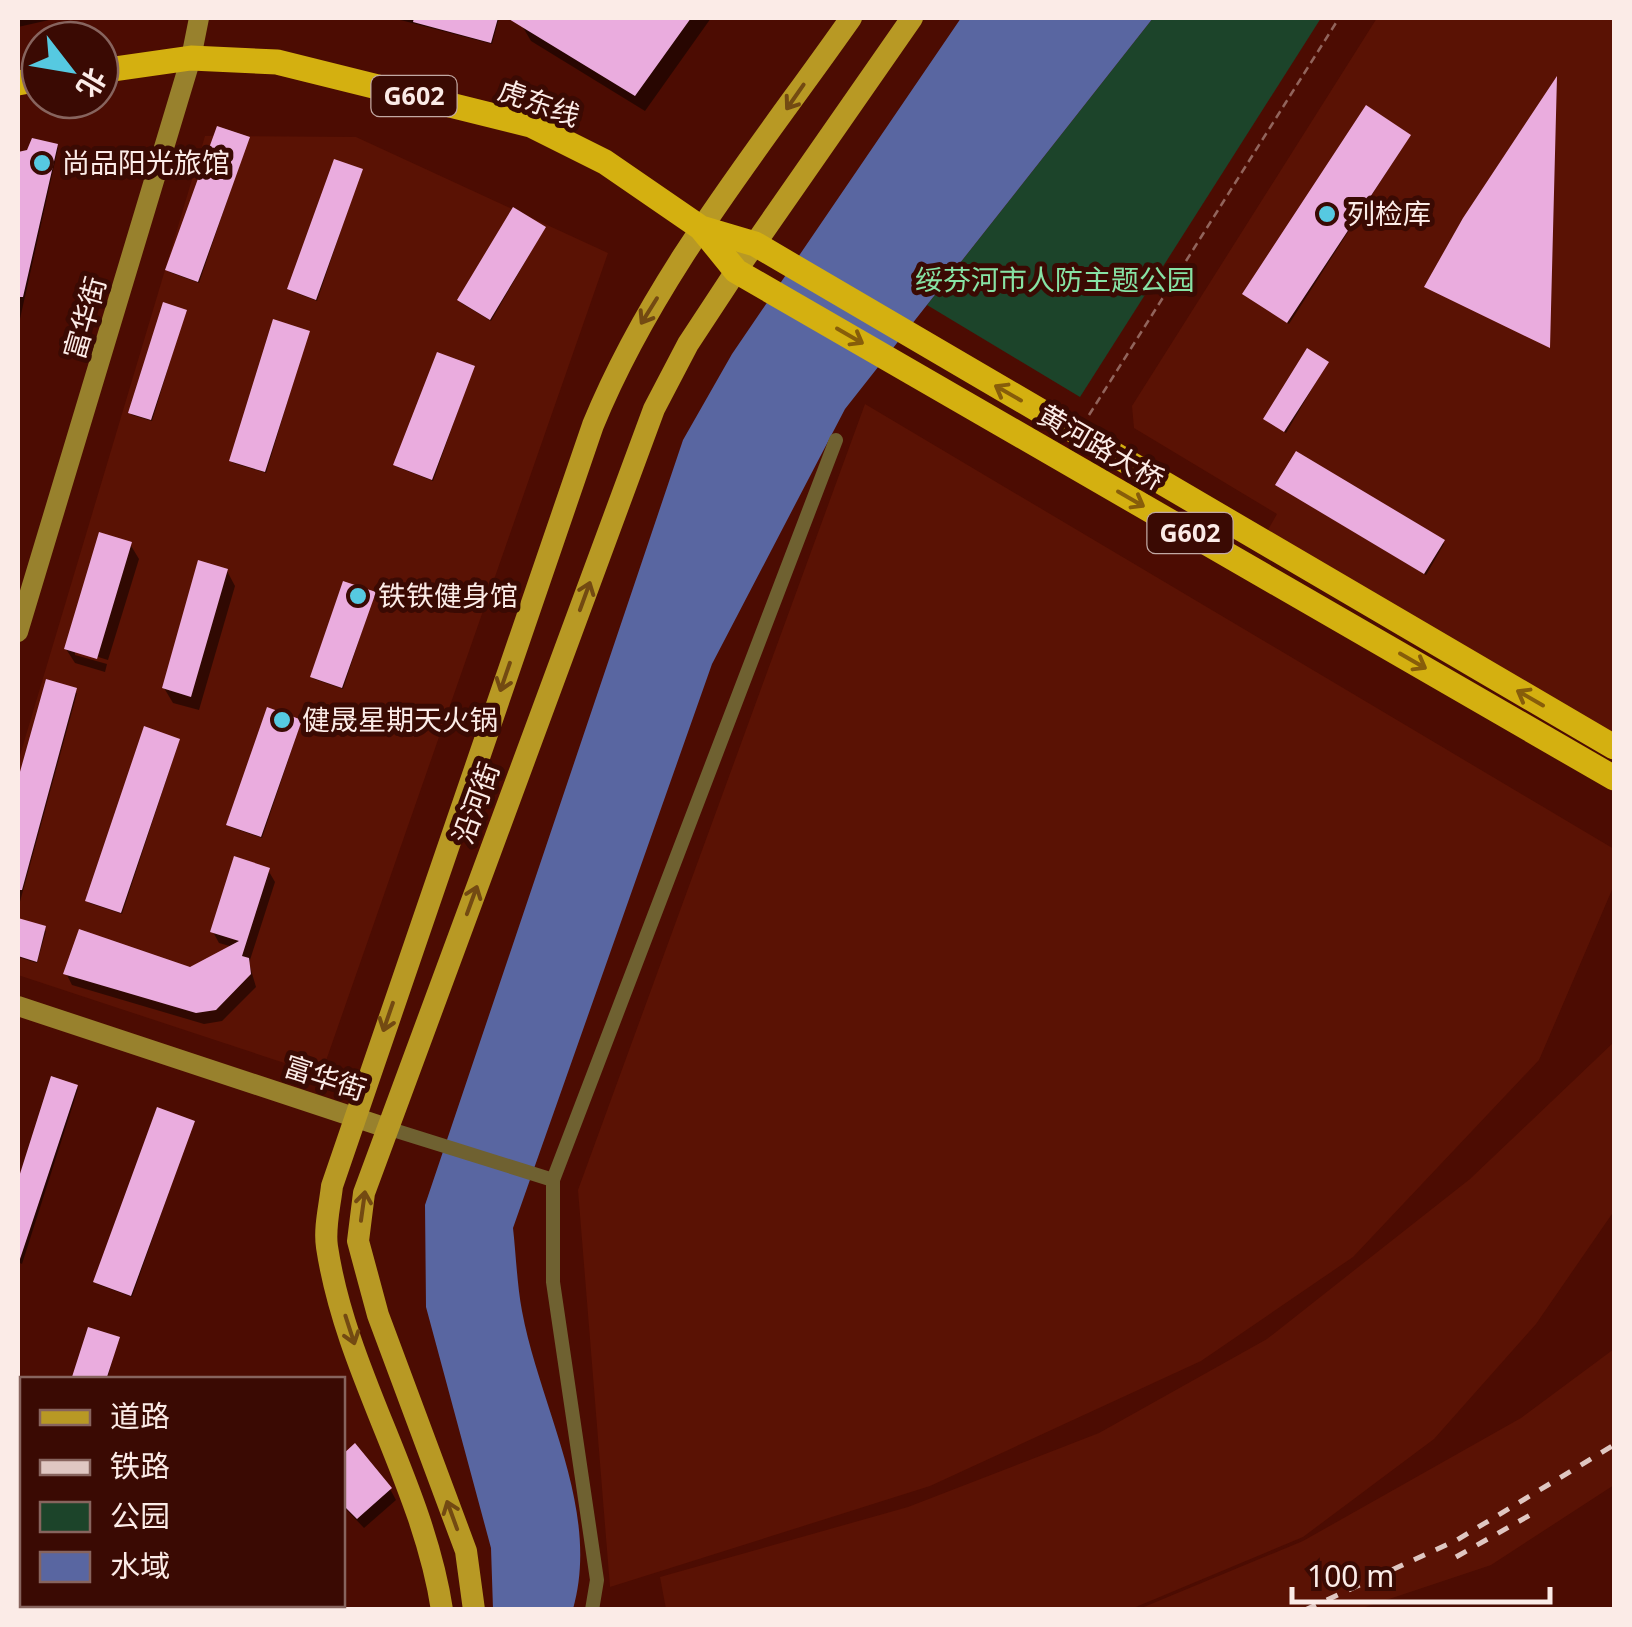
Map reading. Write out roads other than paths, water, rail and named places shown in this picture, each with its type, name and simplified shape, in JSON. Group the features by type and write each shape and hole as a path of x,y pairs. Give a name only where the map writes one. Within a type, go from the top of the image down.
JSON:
{"highway":[{"name":"虎东线","path":"120,68 191,58 277,62 530,125 604,162 701,228"},
{"name":"G602","path":"701,228 755,244"},
{"name":"G602","path":"701,228 736,271"},
{"name":"黄河路大桥","path":"755,244 1614,747"},
{"name":"黄河路大桥","path":"736,271 1614,778"}],"main road":[{"name":"沿河街","path":"442,1610 434,1559 348,1324 326,1244 332,1186 593,426 620,359 701,228 851,18"},
{"name":"沿河街","path":"474,1610 466,1551 378,1315 358,1241 364,1193 654,410 688,344 736,271 912,18"}],"street":[{"name":"富华街","path":"18,632 191,58 199,18"},
{"path":"592,1610 597,1580 553,1282 552,1180 836,440"},
{"name":"富华街","path":"18,1006 387,1128"},
{"path":"387,1128 552,1180"},
{"path":"199,1607 228,1610"}],"water":[{"path":"961,18 1153,18 845,409 712,664 513,1228 522,1311 574,1497 580,1572 573,1609 493,1609 491,1548 426,1307 425,1205 683,440 732,354"}],"railway":[{"path":"1305,1610 1457,1540 1614,1445"},
{"path":"1456,1557 1539,1510"}],"place":[{"name":"尚品阳光旅馆","path":"42,163"},
{"name":"列检库","path":"1327,214"},
{"name":"铁铁健身馆","path":"358,596"},
{"name":"健晟星期天火锅","path":"282,720"}],"park label":[{"name":"绥芬河市人防主题公园","path":"1055,280"}]}
